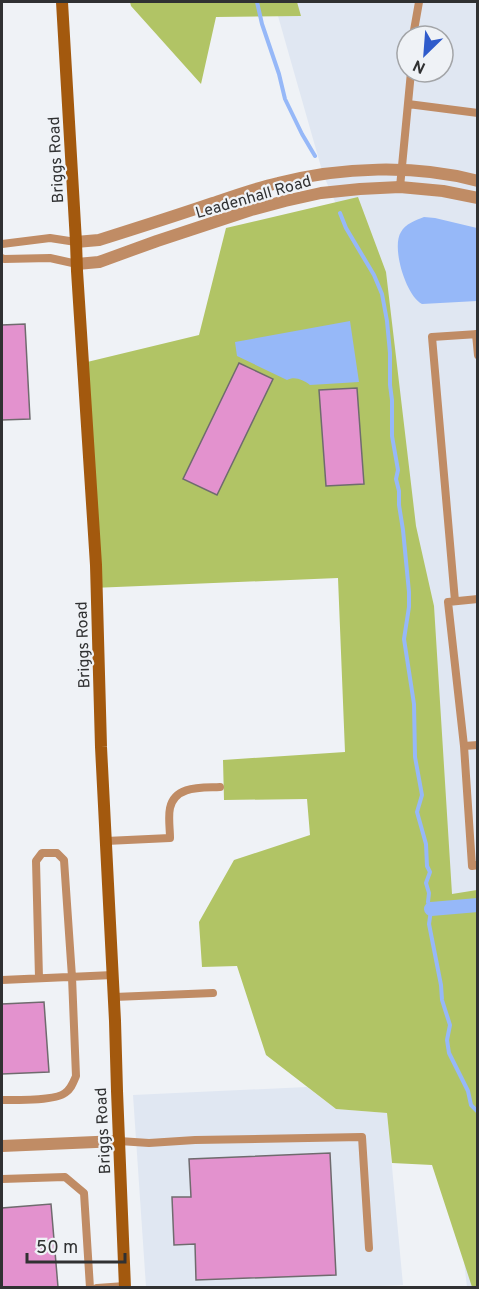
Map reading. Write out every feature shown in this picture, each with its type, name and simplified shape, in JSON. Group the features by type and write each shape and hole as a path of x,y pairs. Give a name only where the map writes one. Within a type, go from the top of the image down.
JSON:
{"street":[{"name":"Briggs Road","path":"62,2 96,565 101,735 125,1287"},
{"name":"Leadenhall Road","path":"76,242 99,240 279,183 334,173 369,170 402,171 477,181"},
{"name":"Leadenhall Road","path":"77,264 99,262 251,210 303,196 341,190 399,187 442,191 477,198"},
{"path":"2,1146 119,1141"}],"lane":[{"path":"415,24 419,2"},
{"path":"399,187 410,84"},
{"path":"408,104 477,113"},
{"path":"2,244 50,238 76,242"},
{"path":"2,258 50,258 77,264"},
{"path":"455,601 432,337 477,334 477,355"},
{"path":"477,599 448,602 467,786 474,826 472,866 477,865"},
{"path":"464,746 477,745"},
{"path":"467,786 477,785"},
{"path":"106,841 170,838 170,807 176,796 187,788 220,787"},
{"path":"2,1101 53,1098 64,1095 72,1086 76,1076 64,860 57,853 42,853 36,861 39,978"},
{"path":"2,980 113,975"},
{"path":"114,997 213,993"},
{"path":"119,1141 149,1143 362,1137 369,1248"},
{"path":"2,1179 65,1177 84,1193 90,1287"},
{"path":"97,1287 125,1287"}],"shaded area":[{"path":"274,2 477,2 477,1287 467,1287 443,1083 378,301 323,174"},
{"path":"307,1087 336,1109 387,1113 403,1285 335,1288 146,1287 133,1095"}],"green space":[{"path":"130,2 297,2 301,16 216,17 201,84 131,6"},
{"path":"358,197 386,272 416,526 434,606 452,894 477,890 477,1287 472,1287 432,1165 392,1163 387,1113 336,1109 266,1055 237,966 202,967 199,922 234,860 310,835 307,799 224,800 223,760 345,752 338,578 92,588 83,363 199,335 226,228"}],"water":[{"path":"424,217 477,228 477,301 422,304 416,299 402,271 398,239 405,227"},
{"path":"350,321 359,382 310,385 299,379 287,380 237,356 235,342"}],"building":[{"path":"25,324 30,419 2,420 2,325"},
{"path":"239,363 273,379 217,495 183,479"},
{"path":"357,388 364,484 326,486 319,390"},
{"path":"44,1002 49,1072 2,1074 2,1004"},
{"path":"330,1153 336,1275 196,1280 195,1244 174,1245 172,1197 191,1197 189,1159"},
{"path":"51,1204 58,1287 2,1287 2,1208"}],"waterway":[{"path":"257,2 285,99 315,156"},
{"path":"340,213 346,228 374,275 382,294 387,321 392,436 398,470 396,479 409,592 404,639 414,704 415,757 422,795 417,812 426,844 427,866 430,872 426,883 431,910 429,924 442,1000 450,1025 447,1040 449,1053 468,1091 471,1105 478,1112"},
{"path":"431,909 478,905"}]}
